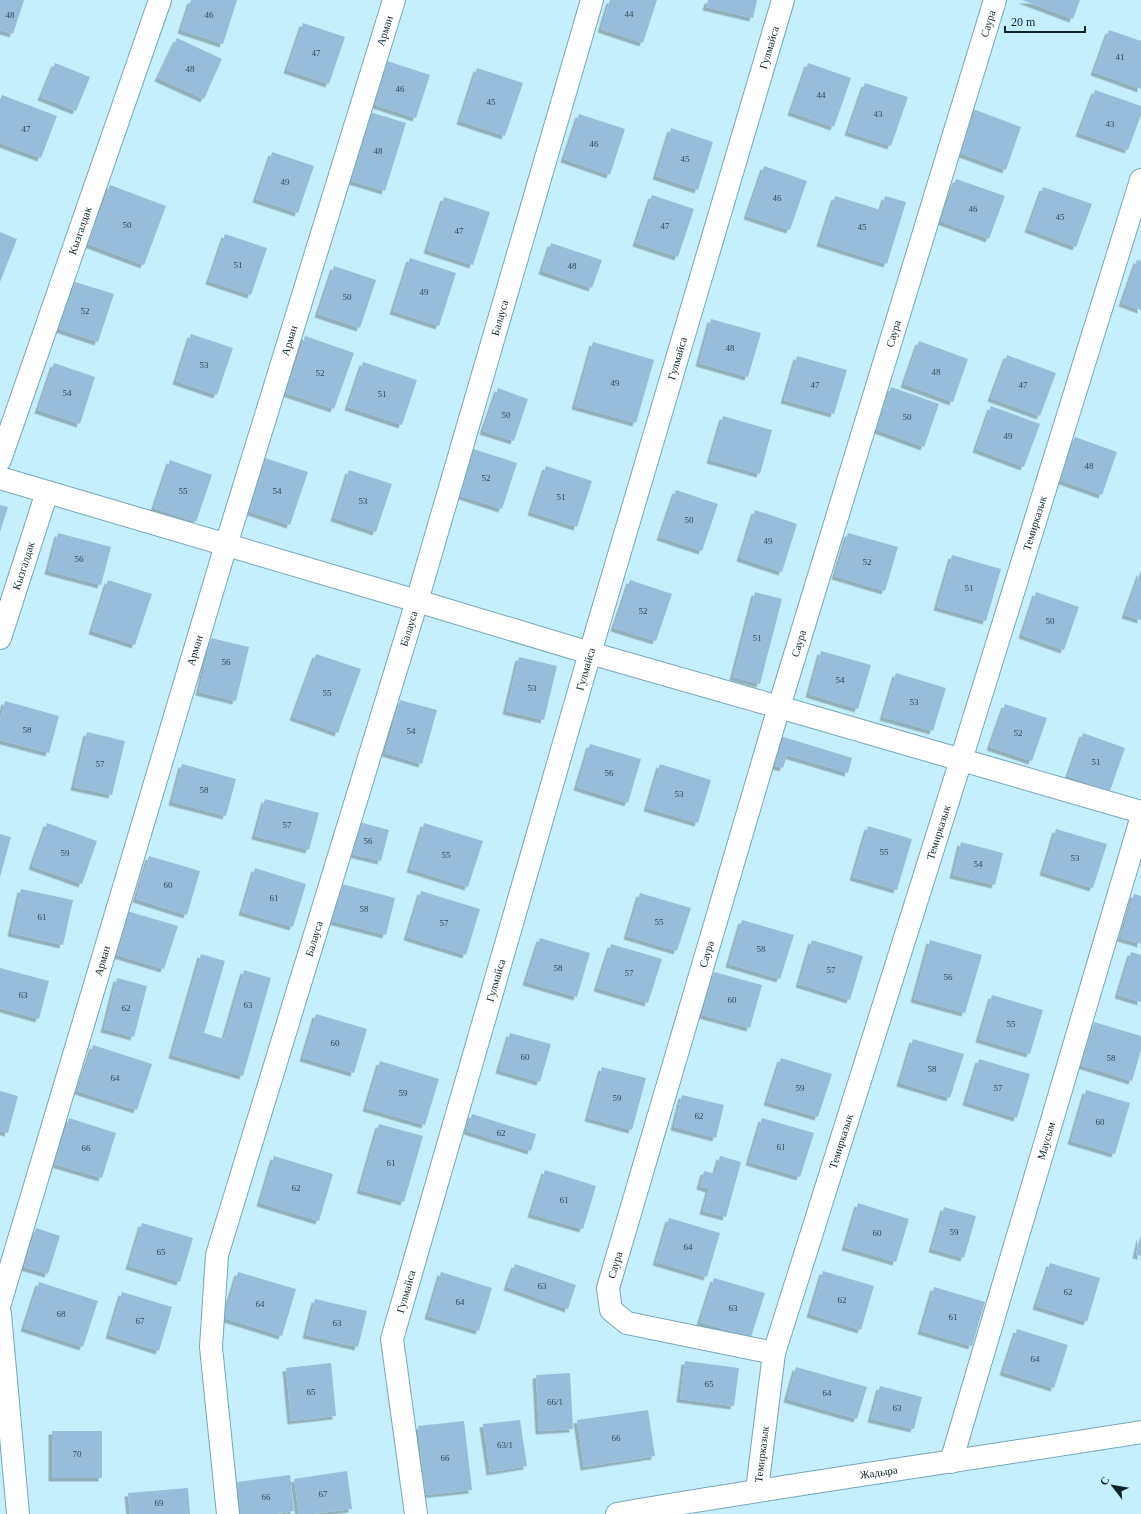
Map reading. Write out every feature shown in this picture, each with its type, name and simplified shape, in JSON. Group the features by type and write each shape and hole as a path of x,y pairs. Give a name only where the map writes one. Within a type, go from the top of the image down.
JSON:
{"street":[{"name":"Кызгалдак","path":"0,460 160,0"},
{"name":"Арман","path":"0,1303 226,544 394,0"},
{"name":"Балауса","path":"228,1514 211,1347 217,1255 417,601 592,0"},
{"name":"Гулмайса","path":"416,1514 392,1339 590,654 784,0"},
{"name":"Саура","path":"774,1353 627,1323 611,1310 608,1288 779,706 995,0"},
{"name":"Темирказык","path":"757,1490 774,1353 961,760 1141,180"},
{"path":"0,478 226,544 590,654 779,706 1141,812"},
{"name":"Кызгалдак","path":"0,638 48,492"},
{"name":"Маусым","path":"952,1462 1141,819"},
{"path":"0,1314 18,1514"},
{"name":"Жадыра","path":"617,1514 757,1490 952,1462 1141,1432"}],"building":[{"path":"0,0 24,0 13,34 0,30"},
{"path":"191,0 237,0 223,44 181,30"},
{"path":"610,0 657,0 643,43 601,29"},
{"path":"708,0 757,0 753,18 706,7"},
{"path":"1022,0 1080,0 1073,19"},
{"path":"303,23 345,37 329,84 287,70"},
{"path":"1109,30 1141,41 1141,89 1094,72"},
{"path":"177,38 222,59 204,99 158,78"},
{"path":"384,60 430,75 416,118 370,103"},
{"path":"55,63 90,77 76,111 41,97"},
{"path":"808,63 851,78 834,127 791,112"},
{"path":"477,68 523,83 505,136 460,121"},
{"path":"865,83 908,97 891,146 848,132"},
{"path":"1095,90 1141,106 1141,115 1128,150 1079,133"},
{"path":"2,95 57,116 41,158 0,143 0,100"},
{"path":"973,109 1021,127 1006,170 957,152"},
{"path":"370,112 406,123 385,191 349,180"},
{"path":"579,114 625,129 610,175 564,159"},
{"path":"671,128 713,142 698,190 656,176"},
{"path":"272,152 314,166 298,213 256,199"},
{"path":"764,166 807,181 790,230 747,216"},
{"path":"956,179 1005,196 989,239 941,221"},
{"path":"110,185 166,206 144,265 88,244"},
{"path":"1043,187 1092,204 1076,247 1028,229"},
{"path":"652,195 694,209 678,257 636,243"},
{"path":"835,196 881,210 885,196 906,202 887,264 820,243"},
{"path":"444,197 490,212 473,265 427,250"},
{"path":"0,232 17,239 0,282"},
{"path":"225,234 267,248 251,295 209,281"},
{"path":"551,243 602,260 592,288 542,271"},
{"path":"410,258 456,273 439,326 393,311"},
{"path":"1137,260 1141,261 1141,310 1122,303"},
{"path":"334,266 376,280 360,328 318,314"},
{"path":"72,281 114,294 98,342 56,328"},
{"path":"711,319 761,333 748,377 699,363"},
{"path":"191,334 233,348 217,395 176,381"},
{"path":"305,336 354,353 334,409 286,393"},
{"path":"919,341 968,359 953,402 904,384"},
{"path":"593,342 654,360 636,423 575,406"},
{"path":"1007,355 1056,373 1040,416 991,398"},
{"path":"797,356 847,370 834,414 784,400"},
{"path":"363,362 417,380 402,425 348,407"},
{"path":"54,363 95,377 80,424 38,410"},
{"path":"891,387 939,404 924,447 875,429"},
{"path":"498,388 528,399 514,441 483,431"},
{"path":"991,406 1040,424 1024,467 976,449"},
{"path":"723,416 772,430 760,474 710,460"},
{"path":"1075,437 1117,452 1102,495 1060,480"},
{"path":"470,448 517,463 502,509 456,494"},
{"path":"262,457 308,472 290,525 245,510"},
{"path":"170,460 212,475 196,522 154,508"},
{"path":"546,466 592,481 577,527 531,512"},
{"path":"349,470 392,484 376,532 334,518"},
{"path":"676,490 718,504 702,551 660,537"},
{"path":"0,505 8,507 0,532"},
{"path":"755,510 797,524 782,572 740,558"},
{"path":"58,533 111,547 101,585 48,571"},
{"path":"848,533 898,547 885,591 835,576"},
{"path":"952,555 1001,569 986,621 937,607"},
{"path":"1141,570 1141,620 1125,615"},
{"path":"108,580 152,594 135,645 92,631"},
{"path":"630,580 672,594 656,641 614,628"},
{"path":"755,592 782,599 760,684 733,677"},
{"path":"1036,592 1079,607 1064,650 1022,635"},
{"path":"211,638 249,647 236,701 199,692"},
{"path":"821,651 871,665 858,709 809,694"},
{"path":"316,654 361,669 338,733 293,717"},
{"path":"519,657 557,666 544,720 506,711"},
{"path":"896,673 946,688 933,731 883,717"},
{"path":"400,700 437,710 422,764 385,753"},
{"path":"5,701 59,716 49,753 0,740 0,720"},
{"path":"1005,704 1047,718 1032,761 990,747"},
{"path":"87,732 125,741 112,795 74,787"},
{"path":"1083,733 1125,748 1110,791 1068,776"},
{"path":"777,735 852,758 848,773 787,755 783,768 768,764"},
{"path":"590,744 641,759 628,803 577,787"},
{"path":"182,764 236,779 226,816 172,802"},
{"path":"660,764 711,780 698,823 647,808"},
{"path":"265,799 319,813 309,850 255,836"},
{"path":"355,821 389,830 381,861 348,853"},
{"path":"47,823 97,841 82,884 32,866"},
{"path":"424,823 483,841 468,887 410,869"},
{"path":"868,826 912,839 897,890 853,877"},
{"path":"1056,829 1107,844 1093,888 1043,872"},
{"path":"0,834 11,837 0,877"},
{"path":"961,842 1003,853 995,885 953,875"},
{"path":"149,856 200,871 187,915 136,899"},
{"path":"255,868 306,884 293,927 242,912"},
{"path":"342,884 395,898 386,935 332,921"},
{"path":"21,889 73,900 63,945 11,933"},
{"path":"421,891 480,909 466,955 407,937"},
{"path":"640,893 691,908 677,951 627,936"},
{"path":"1134,894 1141,896 1141,944 1121,938"},
{"path":"127,911 178,926 164,969 114,954"},
{"path":"742,920 794,935 780,979 729,964"},
{"path":"540,938 590,953 577,997 526,982"},
{"path":"812,940 863,956 850,1000 799,984"},
{"path":"930,940 982,955 965,1013 914,999"},
{"path":"611,944 662,959 648,1003 597,988"},
{"path":"1131,952 1141,955 1141,1002 1118,995"},
{"path":"201,954 225,961 204,1033 224,1039 244,970 271,978 243,1076 172,1055"},
{"path":"0,968 49,981 39,1019 0,1008"},
{"path":"714,972 762,985 750,1028 702,1015"},
{"path":"117,978 147,986 134,1037 104,1029"},
{"path":"992,995 1043,1010 1030,1054 979,1039"},
{"path":"316,1014 367,1029 354,1073 303,1058"},
{"path":"1094,1022 1141,1036 1141,1050 1132,1081 1081,1065"},
{"path":"510,1033 551,1044 540,1082 499,1070"},
{"path":"913,1039 964,1054 950,1098 900,1083"},
{"path":"93,1045 152,1064 137,1110 78,1091"},
{"path":"781,1058 832,1074 818,1117 767,1102"},
{"path":"979,1059 1030,1074 1017,1118 966,1102"},
{"path":"380,1061 439,1079 425,1125 366,1108"},
{"path":"602,1067 646,1078 632,1130 588,1118"},
{"path":"1086,1090 1130,1103 1115,1154 1071,1141"},
{"path":"0,1091 18,1096 8,1133 0,1131"},
{"path":"682,1095 724,1105 716,1138 674,1127"},
{"path":"472,1114 536,1134 531,1151 467,1131"},
{"path":"69,1118 116,1133 102,1178 55,1164"},
{"path":"762,1118 814,1133 800,1177 749,1162"},
{"path":"379,1124 423,1136 404,1202 360,1190"},
{"path":"274,1156 333,1174 319,1221 260,1203"},
{"path":"720,1156 741,1162 726,1217 703,1211 709,1189 700,1186 704,1171 715,1174"},
{"path":"545,1170 596,1186 583,1229 531,1214"},
{"path":"858,1203 909,1219 896,1262 845,1247"},
{"path":"944,1207 976,1216 964,1258 932,1249"},
{"path":"669,1218 720,1233 707,1277 656,1262"},
{"path":"142,1223 193,1238 180,1282 129,1266"},
{"path":"36,1228 60,1236 48,1274 24,1267"},
{"path":"1141,1237 1141,1256 1136,1255"},
{"path":"1050,1263 1100,1278 1087,1322 1036,1306"},
{"path":"515,1264 576,1285 568,1309 507,1287"},
{"path":"823,1271 874,1286 861,1330 810,1314"},
{"path":"238,1272 296,1289 282,1336 224,1318"},
{"path":"441,1272 492,1288 479,1331 428,1316"},
{"path":"714,1278 765,1293 751,1337 700,1322"},
{"path":"39,1282 98,1301 83,1347 24,1328"},
{"path":"934,1287 985,1302 972,1346 921,1331"},
{"path":"122,1292 172,1307 159,1351 109,1335"},
{"path":"315,1299 367,1311 358,1347 306,1335"},
{"path":"1017,1329 1068,1345 1054,1388 1003,1372"},
{"path":"685,1361 739,1368 734,1406 680,1399"},
{"path":"331,1363 336,1416 291,1421 286,1368"},
{"path":"796,1367 867,1387 857,1419 787,1399"},
{"path":"570,1373 573,1429 539,1431 536,1375"},
{"path":"880,1386 922,1397 914,1429 871,1419"},
{"path":"648,1410 655,1456 584,1467 577,1420"},
{"path":"520,1420 527,1466 490,1472 483,1424"},
{"path":"464,1421 472,1490 425,1495 418,1426"},
{"path":"52,1431 102,1431 102,1478 52,1478"},
{"path":"347,1471 352,1509 312,1514 299,1514 294,1479"},
{"path":"290,1475 294,1511 277,1514 241,1514 237,1482"},
{"path":"188,1488 190,1514 130,1514 128,1493"}]}
